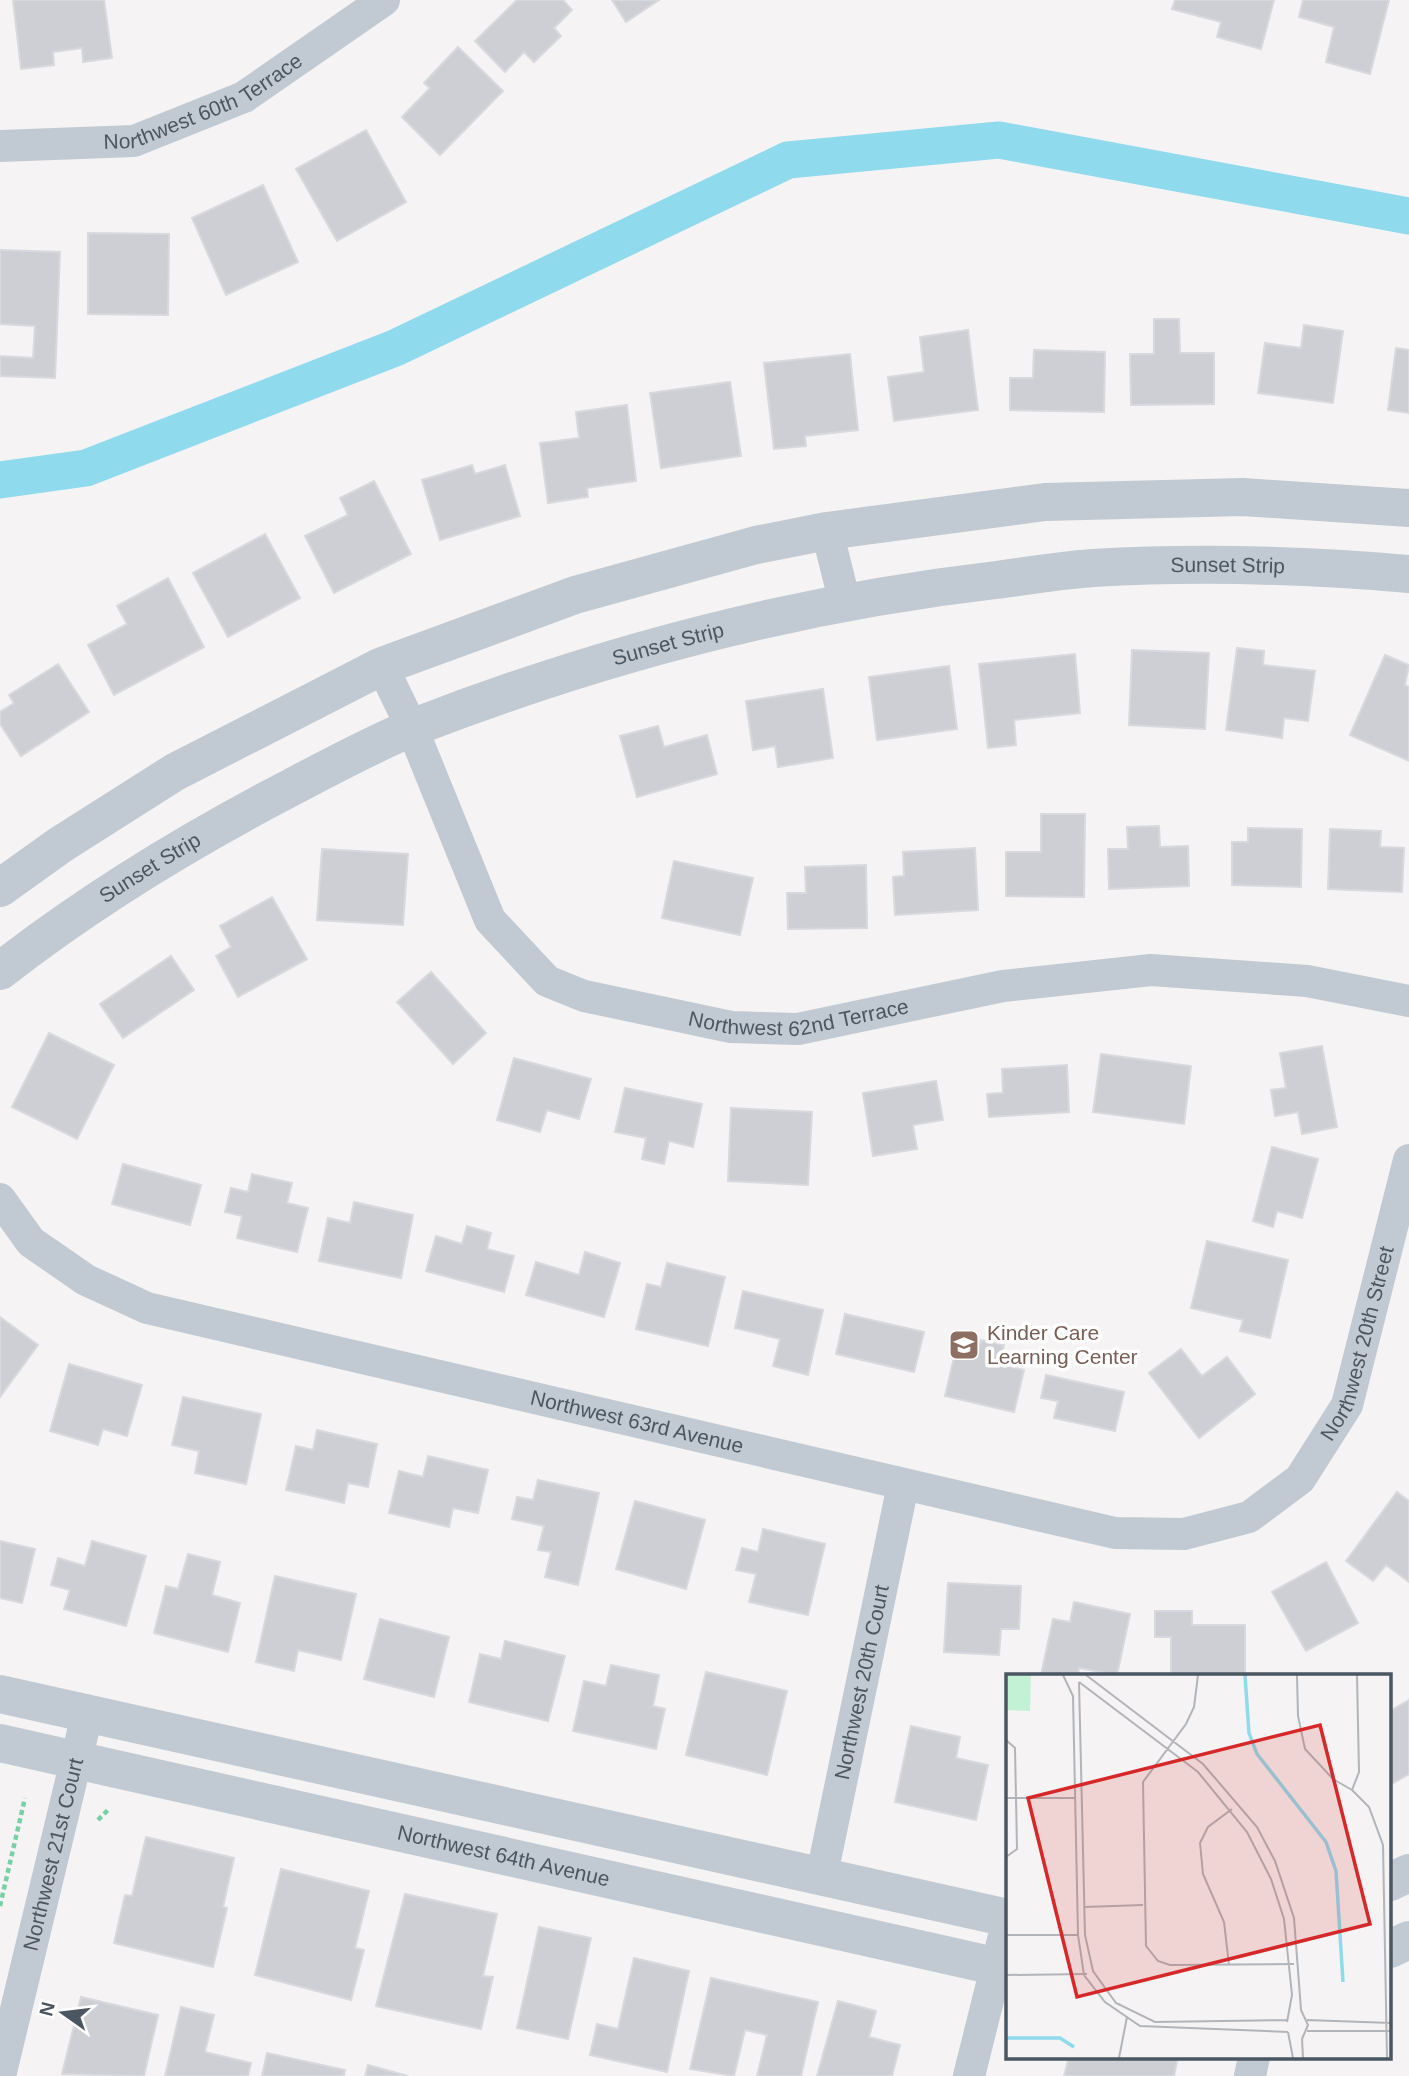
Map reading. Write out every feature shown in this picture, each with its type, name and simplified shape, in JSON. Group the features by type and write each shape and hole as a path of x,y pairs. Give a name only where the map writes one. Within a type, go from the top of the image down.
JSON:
{"street":[{"name":"Northwest 60th Terrace","path":"0,146 134,141 244,97 384,0"},
{"path":"0,888 60,845 175,772 382,666 575,595 756,545 827,531 1045,502 1242,497 1409,509"},
{"path":"827,531 845,603"},
{"name":"Sunset Strip","path":"0,971 107,893 214,827 412,728 589,666 777,615 942,586 1092,568 1230,566 1409,574"},
{"name":"Northwest 62nd Terrace","path":"382,666 412,728 491,920 547,981 584,996 731,1027 798,1029 1003,986 1151,970 1307,981 1409,1001"},
{"name":"Northwest 20th Street","path":"1300,1479 1347,1405 1409,1160"},
{"name":"Northwest 63rd Avenue","path":"0,1199 32,1242 86,1280 147,1308 1115,1533 1184,1534 1249,1517 1300,1479"},
{"name":"Northwest 20th Court","path":"821,1879 903,1485"},
{"path":"0,1694 1006,1919"},
{"name":"Northwest 21st Court","path":"0,2076 87,1715"},
{"name":"Northwest 64th Avenue","path":"0,1743 1002,1968"},
{"path":"1392,1881 1409,1873"},
{"path":"969,2076 1002,1968 1006,1935"},
{"path":"1392,1948 1409,1940"},
{"path":"1250,2076 1254,2058"}],"path":[{"path":"0,1906 25,1798"}],"building":[{"path":"13,0 104,0 112,58 83,62 82,48 53,52 54,65 21,69"},
{"path":"517,0 563,0 572,10 554,28 561,36 534,62 524,52 505,72 475,41"},
{"path":"612,0 659,0 626,22"},
{"path":"1175,0 1274,0 1261,49 1217,37 1221,22 1172,9"},
{"path":"1303,0 1389,0 1370,74 1326,62 1334,27 1299,17"},
{"path":"458,47 503,91 440,155 402,117 430,88 424,83"},
{"path":"366,130 406,202 337,241 296,169"},
{"path":"263,185 298,262 226,295 192,218"},
{"path":"88,233 169,234 168,315 88,314"},
{"path":"0,250 60,252 55,378 0,376 0,356 33,358 35,326 0,324"},
{"path":"1154,319 1179,319 1180,353 1214,353 1214,404 1131,405 1130,354 1154,354"},
{"path":"1304,325 1343,331 1333,403 1258,393 1265,343 1301,348"},
{"path":"968,330 978,410 894,421 888,377 924,372 920,337"},
{"path":"1396,348 1409,350 1409,413 1388,410"},
{"path":"1034,350 1105,352 1104,412 1010,410 1010,378 1033,378"},
{"path":"850,354 858,430 805,436 806,446 774,449 764,363"},
{"path":"730,382 741,456 661,468 650,393"},
{"path":"627,405 636,481 587,488 588,497 548,503 540,443 579,438 576,412"},
{"path":"472,465 475,474 505,465 520,516 440,540 422,480"},
{"path":"374,481 411,554 334,593 305,536 348,515 340,498"},
{"path":"265,534 300,598 228,637 193,573"},
{"path":"168,578 204,647 114,695 88,645 127,624 117,606"},
{"path":"1237,648 1264,651 1263,665 1315,671 1308,721 1284,718 1282,738 1226,730"},
{"path":"1132,650 1209,653 1205,729 1129,725"},
{"path":"1075,654 1080,713 1014,720 1016,745 988,748 979,664"},
{"path":"1385,655 1409,665 1405,685 1409,687 1409,761 1350,735"},
{"path":"58,664 89,712 21,756 0,724 0,712 14,703 9,695"},
{"path":"949,666 957,729 877,740 869,677"},
{"path":"823,689 833,758 778,767 775,746 753,750 746,701"},
{"path":"658,726 664,747 707,735 717,774 637,797 620,736"},
{"path":"1041,814 1085,814 1084,897 1006,896 1006,852 1041,852"},
{"path":"1159,826 1160,847 1188,846 1189,886 1109,889 1108,849 1128,849 1127,827"},
{"path":"1248,828 1302,829 1301,887 1232,885 1232,842 1248,842"},
{"path":"1330,829 1381,831 1380,847 1404,848 1402,892 1328,889"},
{"path":"975,848 978,910 895,915 893,877 904,876 903,852"},
{"path":"322,849 408,854 403,925 317,920"},
{"path":"674,861 753,878 740,935 662,918"},
{"path":"866,865 867,928 788,929 787,893 806,893 805,867"},
{"path":"272,897 307,959 238,997 216,956 231,947 220,926"},
{"path":"171,956 194,990 123,1038 100,1004"},
{"path":"431,972 486,1033 453,1064 397,1002"},
{"path":"49,1033 114,1065 77,1139 12,1107"},
{"path":"1322,1046 1337,1127 1302,1134 1298,1112 1275,1116 1271,1090 1286,1088 1280,1053"},
{"path":"1101,1054 1191,1066 1184,1124 1093,1112"},
{"path":"514,1058 591,1079 579,1119 547,1110 540,1132 497,1120"},
{"path":"1067,1065 1069,1112 989,1117 987,1094 1003,1093 1002,1069"},
{"path":"936,1081 943,1120 913,1125 917,1149 873,1156 863,1093"},
{"path":"625,1088 702,1104 693,1147 669,1141 664,1164 642,1159 646,1138 615,1132"},
{"path":"731,1108 812,1112 808,1185 728,1181"},
{"path":"1272,1147 1318,1159 1302,1218 1277,1211 1273,1227 1253,1221"},
{"path":"123,1164 201,1185 190,1225 112,1204"},
{"path":"252,1174 292,1183 287,1203 308,1208 297,1252 237,1238 242,1216 225,1212 231,1188 248,1192"},
{"path":"354,1202 413,1215 401,1278 319,1261 328,1218 350,1223"},
{"path":"467,1226 491,1233 487,1249 514,1256 504,1292 426,1271 436,1236 462,1244"},
{"path":"1207,1241 1288,1260 1270,1338 1240,1331 1243,1320 1191,1308"},
{"path":"585,1252 620,1263 604,1317 526,1295 536,1262 579,1275"},
{"path":"667,1263 725,1277 708,1346 636,1329 647,1284 661,1287"},
{"path":"743,1291 823,1310 808,1375 773,1366 780,1339 735,1328"},
{"path":"845,1314 924,1332 914,1372 836,1354"},
{"path":"0,1317 38,1345 0,1397"},
{"path":"981,1340 1004,1345 999,1364 1024,1370 1014,1412 945,1396 955,1353 977,1358"},
{"path":"1181,1349 1202,1376 1227,1357 1255,1394 1199,1438 1149,1373"},
{"path":"69,1364 142,1385 127,1436 103,1429 98,1445 50,1431"},
{"path":"1046,1375 1124,1392 1115,1431 1054,1418 1058,1401 1041,1398"},
{"path":"183,1397 261,1414 246,1484 195,1473 199,1451 172,1445"},
{"path":"317,1430 377,1444 368,1487 348,1483 344,1503 286,1490 296,1446 313,1450"},
{"path":"428,1456 488,1470 478,1513 453,1508 449,1527 389,1513 399,1471 423,1477"},
{"path":"538,1480 599,1493 578,1585 545,1577 551,1552 538,1550 544,1526 512,1519 517,1497 533,1500"},
{"path":"1397,1492 1409,1501 1409,1582 1386,1565 1373,1581 1346,1561"},
{"path":"635,1501 705,1520 686,1589 616,1569"},
{"path":"763,1529 825,1544 808,1615 749,1602 756,1574 736,1570 742,1548 758,1552"},
{"path":"0,1541 35,1549 22,1603 0,1598"},
{"path":"92,1541 146,1556 126,1626 64,1609 70,1590 51,1585 58,1558 85,1566"},
{"path":"188,1554 220,1562 212,1595 240,1603 228,1652 154,1633 166,1586 178,1589"},
{"path":"1326,1562 1358,1623 1306,1651 1272,1592"},
{"path":"275,1576 356,1594 341,1660 298,1650 294,1671 256,1662"},
{"path":"948,1583 1021,1586 1019,1629 1001,1629 999,1655 944,1652"},
{"path":"1074,1602 1130,1614 1117,1674 1079,1668 1078,1674 1041,1674 1053,1619 1070,1622"},
{"path":"1155,1611 1192,1611 1192,1625 1245,1625 1245,1674 1171,1674 1171,1637 1155,1637"},
{"path":"380,1619 449,1637 434,1697 364,1679"},
{"path":"505,1641 565,1656 548,1721 469,1702 480,1654 501,1659"},
{"path":"611,1665 659,1675 653,1706 665,1709 656,1749 573,1731 584,1681 606,1686"},
{"path":"706,1672 787,1691 767,1775 686,1755"},
{"path":"1409,1700 1409,1774 1392,1784 1392,1710"},
{"path":"911,1726 960,1737 956,1758 988,1765 976,1820 895,1802"},
{"path":"146,1837 234,1858 223,1907 227,1908 213,1967 114,1943 125,1895 132,1896"},
{"path":"281,1869 369,1891 355,1948 364,1950 351,2000 255,1975"},
{"path":"405,1894 497,1914 483,1976 493,1977 481,2029 376,2006"},
{"path":"539,1927 591,1938 568,2039 517,2028"},
{"path":"634,1958 689,1971 667,2072 590,2055 597,2024 618,2029"},
{"path":"711,1978 818,2002 801,2076 757,2076 767,2035 745,2030 734,2076 690,2069"},
{"path":"81,1997 158,2015 144,2076 62,2074"},
{"path":"838,2001 876,2011 869,2037 900,2045 892,2076 817,2076"},
{"path":"181,2007 214,2015 205,2052 251,2063 248,2076 165,2076"},
{"path":"267,2053 345,2070 344,2076 262,2076"},
{"path":"1069,2058 1178,2058 1174,2076 1064,2076"},
{"path":"368,2065 408,2076 365,2076"}],"waterway":[{"path":"0,480 86,468 395,348 788,160 999,140 1409,216"}],"place":[{"name":"Kinder Care Learning Center","path":"964,1345"}]}
